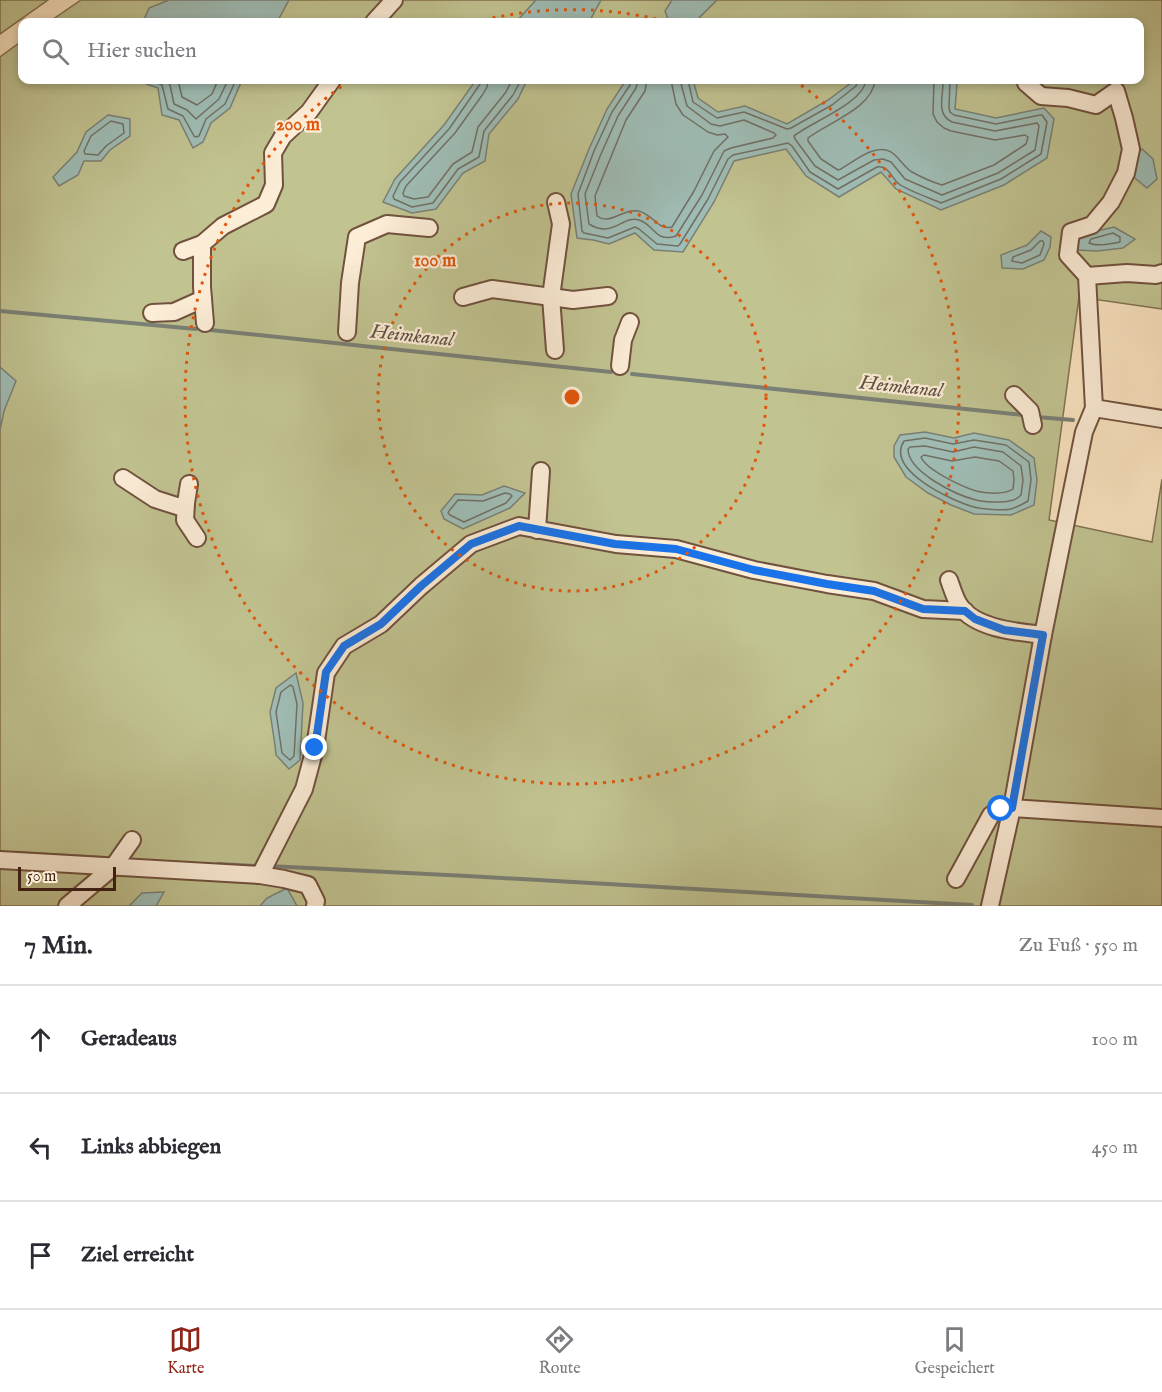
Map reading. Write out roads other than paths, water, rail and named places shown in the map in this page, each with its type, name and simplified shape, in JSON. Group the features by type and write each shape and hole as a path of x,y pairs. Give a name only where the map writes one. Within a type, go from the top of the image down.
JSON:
{"lane":[{"path":"378,18 394,0"},
{"path":"183,251 202,244 223,226 266,204 274,185 273,153 283,136 309,112 329,84"},
{"path":"990,906 1012,808 1043,635 1084,432 1094,408 1087,276 1068,255 1071,232 1092,225 1111,202 1126,173 1131,148 1116,92 1096,105 1068,98 1041,96 1027,84"},
{"path":"555,350 551,297 561,224 556,202"},
{"path":"347,332 350,283 357,237 387,224 429,228"},
{"path":"202,244 205,323"},
{"path":"1087,276 1162,273"},
{"path":"463,297 492,289 573,300 608,296"},
{"path":"153,313 174,312 203,299"},
{"path":"620,366 623,340 630,322"},
{"path":"1014,395 1030,411 1033,425"},
{"path":"1094,408 1162,419"},
{"path":"537,530 541,471"},
{"path":"123,477 155,499 180,507 186,503"},
{"path":"189,484 185,520 197,538"},
{"path":"263,869 304,789 315,748 326,672 344,646 381,624 421,586 471,544 519,526 615,544 676,549 754,570 874,591 923,609 965,611"},
{"path":"949,580 960,606 975,619 1004,630 1043,635"},
{"path":"956,879 991,815 1001,809 1162,818"},
{"path":"67,906 117,861 132,840"},
{"path":"0,860 117,861 263,869 284,879 308,885 316,901 315,906"}],"water":[{"path":"169,0 289,0 279,18 145,18 149,8"},
{"path":"536,0 601,0 591,18 520,18"},
{"path":"672,0 717,0 699,18 668,18 665,11"},
{"path":"146,84 240,84 230,108 211,123 203,142 193,148 179,120 162,115 158,88"},
{"path":"473,84 525,84 518,99 489,134 485,161 463,173 436,209 412,213 383,202 395,179 444,125"},
{"path":"623,84 694,84 698,98 718,112 745,106 787,124 828,100 850,84 957,84 955,109 996,118 1044,108 1054,119 1047,158 1004,185 941,210 896,189 881,172 839,197 806,176 786,149 734,161 714,202 683,252 654,250 635,233 609,244 577,238 571,194 607,109"},
{"path":"108,115 130,119 130,136 110,150 101,161 84,161 78,175 59,186 53,177 77,152 86,132"},
{"path":"1142,149 1153,159 1157,179 1147,188 1131,175 1134,157"},
{"path":"1114,227 1135,239 1123,248 1097,251 1076,250 1068,241 1097,231"},
{"path":"1041,231 1051,237 1050,247 1044,260 1023,269 1002,268 1001,255 1027,245"},
{"path":"0,367 16,381 4,411 0,430"},
{"path":"925,432 954,438 974,433 1009,440 1034,458 1037,480 1034,505 1011,515 974,514 928,493 906,477 894,457 894,446 900,435"},
{"path":"504,486 525,493 510,508 463,529 444,519 441,511 455,494 482,495"},
{"path":"296,673 303,703 300,760 289,769 276,755 270,712 276,688"},
{"path":"287,888 297,906 260,906 267,898"},
{"path":"164,892 156,906 129,906 142,893"}],"waterway":[{"name":"Heimkanal","path":"0,311 196,329"},
{"name":"Heimkanal","path":"210,330 611,372"},
{"name":"Heimkanal","path":"632,374 1023,415"},
{"name":"Heimkanal","path":"1037,417 1073,420"},
{"path":"17,853 105,858"},
{"path":"218,864 258,866"},
{"path":"269,866 972,905"}]}
